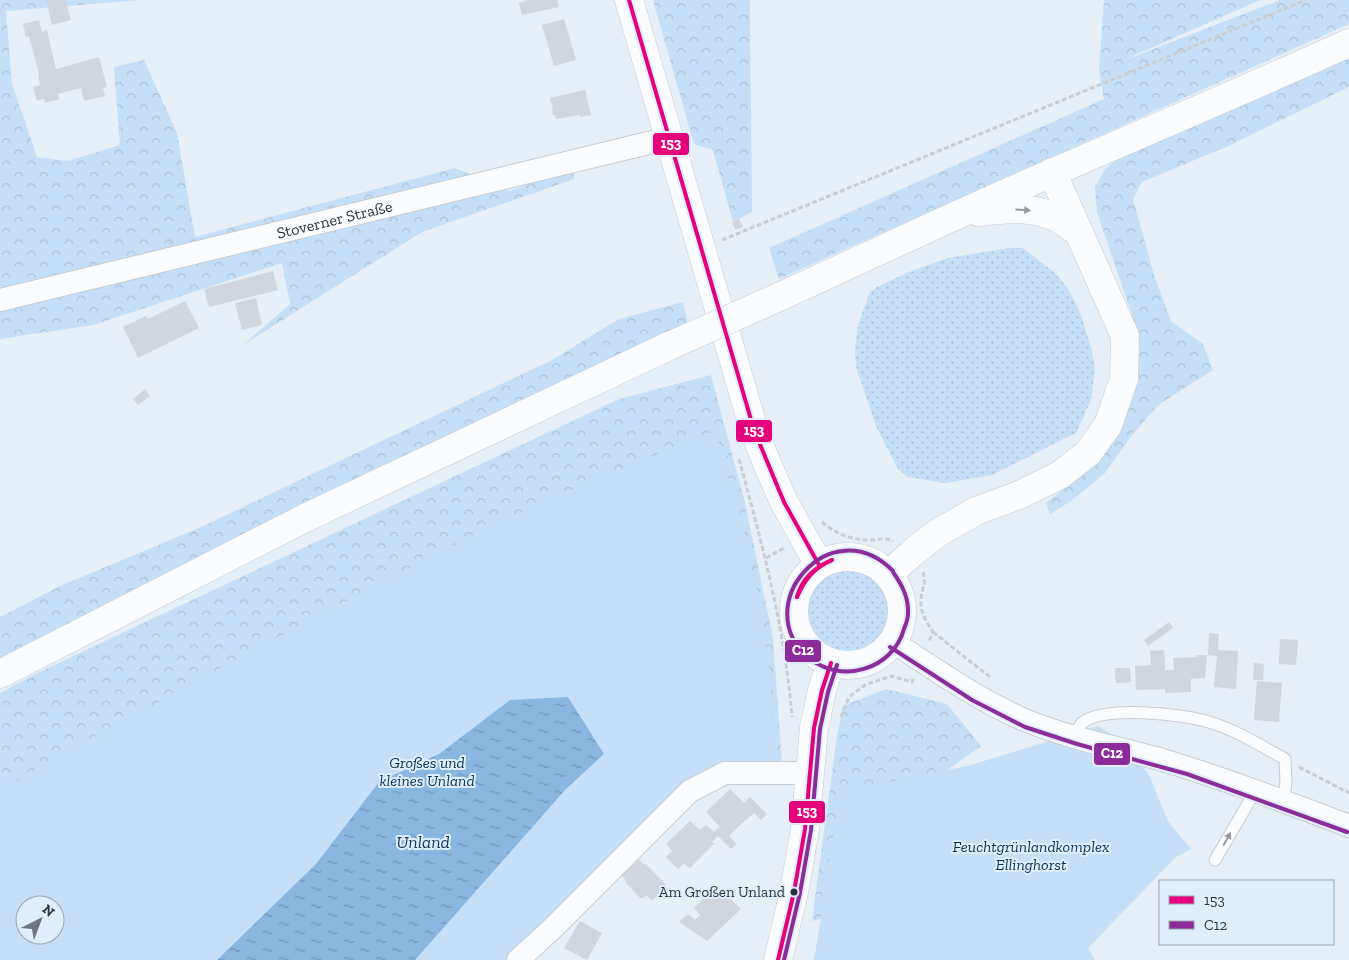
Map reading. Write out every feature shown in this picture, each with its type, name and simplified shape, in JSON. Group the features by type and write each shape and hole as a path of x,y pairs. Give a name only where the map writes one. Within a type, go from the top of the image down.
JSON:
{"main road":[{"path":"629,0 754,430 784,502 819,565"},
{"path":"0,674 305,518 669,346 1052,172 1250,88 1349,43"},
{"path":"888,575 936,534 976,511 1019,495 1060,475 1088,453 1108,425 1124,379 1125,336 1052,172"},
{"path":"957,215 1000,209 1040,212 1056,217 1078,232"},
{"path":"848,557 863,559 877,565 888,575 896,587 901,601 902,615 899,629 893,642 884,652 872,660 852,665 831,663 813,653 800,638 794,618 795,597 804,579 819,565 833,559 848,557"},
{"path":"778,960 799,865 814,728 822,690 831,663"}],"street":[{"name":"Stoverner Straße","path":"0,300 669,138"},
{"path":"893,642 981,698 1028,721 1166,761 1256,790 1349,826"},
{"path":"518,960 554,927 690,791 725,773 809,773"}],"lane":[{"path":"1075,736 1081,724 1095,716 1125,712 1158,714 1209,722 1249,739 1285,759 1286,781 1284,801"},
{"path":"1215,860 1256,790"}],"path":[{"path":"722,240 1306,0"},
{"path":"720,234 725,249"},
{"path":"817,518 833,531 852,538 872,540 884,537 895,542 923,572 926,582 921,598 923,616 933,632 991,678"},
{"path":"840,719 850,697 865,685 891,676 912,682 933,632"},
{"path":"1285,759 1349,793"}],"green space":[{"path":"0,0 141,0 6,11 12,84 37,157 68,161 120,145 114,67 144,60 177,133 195,237 455,168 509,191 574,169 574,179 422,232 243,345 290,304 282,263 93,325 0,339"},
{"path":"653,0 750,0 752,212 733,222 713,150 694,144"},
{"path":"1104,0 1260,0 1115,64 1280,0 1349,0 1349,24 779,279 769,248 1104,99 1099,70"},
{"path":"1349,54 1349,87 1228,146 1142,182 1133,199 1154,275 1171,321 1203,344 1213,370 1158,405 1132,435 1105,473 1071,501 1050,514 1046,503 1096,464 1135,387 1138,366 1134,321 1097,212 1095,187 1105,169 1124,154"},
{"path":"1009,248 1023,248 1056,274 1069,290 1081,315 1091,347 1095,369 1091,400 1076,433 992,475 945,483 908,477 898,469 876,426 856,367 855,350 858,325 869,294 877,287 909,272 948,258"},
{"path":"683,302 688,323 0,663 0,617 60,586 199,528 552,360 619,319"},
{"name":"Großes und kleines Unland","path":"711,375 744,499 773,638 782,763 719,762 0,877 0,693 33,675 619,399"},
{"name":"Großes und kleines Unland","path":"716,430 725,471 741,516 762,615 769,666 775,749 773,766 708,768 671,797 506,960 0,960 0,790 228,664 475,534 580,486"},
{"path":"848,569 864,573 878,582 887,596 891,612 887,628 878,642 864,651 848,655 832,651 818,642 809,628 805,612 809,596 818,582 832,573"},
{"path":"886,689 947,704 981,746 911,796 826,918 812,921 837,736 843,706"},
{"name":"Feuchtgrünlandkomplex Ellinghorst","path":"1098,726 1126,744 1149,775 1168,821 1191,849 1176,857 1088,948 1095,960 814,960 837,807 842,793 971,765"}],"water":[{"name":"Unland","path":"568,697 604,754 566,789 415,960 217,960 316,864 379,782 439,754 510,700"}],"building":[{"path":"46,0 65,0 71,20 52,25"},
{"path":"527,0 557,0 559,7 522,15 519,3"},
{"path":"564,19 576,60 554,66 542,25"},
{"path":"39,20 42,32 47,30 56,69 99,57 107,87 103,88 105,96 84,101 81,88 58,94 59,99 45,103 44,99 37,101 33,87 40,85 39,74 29,36 26,37 23,24"},
{"path":"585,90 591,115 556,119 555,115 553,116 550,98"},
{"path":"739,219 743,227 736,230 732,223"},
{"path":"273,271 278,290 209,307 204,289"},
{"path":"256,298 262,325 242,330 235,303"},
{"path":"185,301 199,328 138,358 123,327 146,316 148,319"},
{"path":"145,389 150,396 138,405 133,399"},
{"path":"1169,622 1173,628 1148,646 1144,640"},
{"path":"1209,633 1219,634 1218,650 1238,651 1236,689 1214,687 1217,656 1208,655"},
{"path":"1280,639 1298,640 1296,665 1279,664"},
{"path":"1164,650 1165,670 1174,670 1173,658 1207,655 1205,678 1191,679 1191,692 1165,693 1165,689 1136,690 1135,666 1151,665 1150,651"},
{"path":"1254,663 1264,664 1263,680 1253,680"},
{"path":"1115,668 1130,668 1131,682 1116,683"},
{"path":"1257,681 1282,683 1279,722 1254,720"},
{"path":"730,789 744,803 750,797 767,814 761,820 754,813 741,824 729,836 737,844 731,849 718,836 712,842 714,844 690,868 684,863 678,869 666,857 672,851 666,844 690,821 700,830 706,825 714,832 720,827 706,812"},
{"path":"636,856 666,885 666,888 654,899 651,900 647,895 640,898 619,873"},
{"path":"717,885 741,909 707,941 679,922 688,914 695,920 700,915 694,908"},
{"path":"580,921 602,933 587,960 564,948"}],"transit line":[{"name":"153","path":"629,0 754,430 784,502 819,565"},
{"name":"C12","path":"893,571 869,555 845,551 823,557 804,571 792,591 787,614 792,637 809,658 822,666 836,670 851,671 865,669 878,663 889,654 898,643 908,618 904,592 893,572"},
{"name":"153","path":"797,597 802,584 810,574 832,560"},
{"name":"153","path":"797,597 811,575 832,560"},
{"name":"C12","path":"890,647 972,700 1025,727 1077,744 1187,774 1347,832"},
{"name":"153","path":"778,960 794,892 805,829 814,728 822,690 831,663"},
{"name":"C12","path":"784,960 800,893 811,830 820,729 828,692 837,665"}],"place":[{"name":"Am Großen Unland","path":"794,892"}]}
